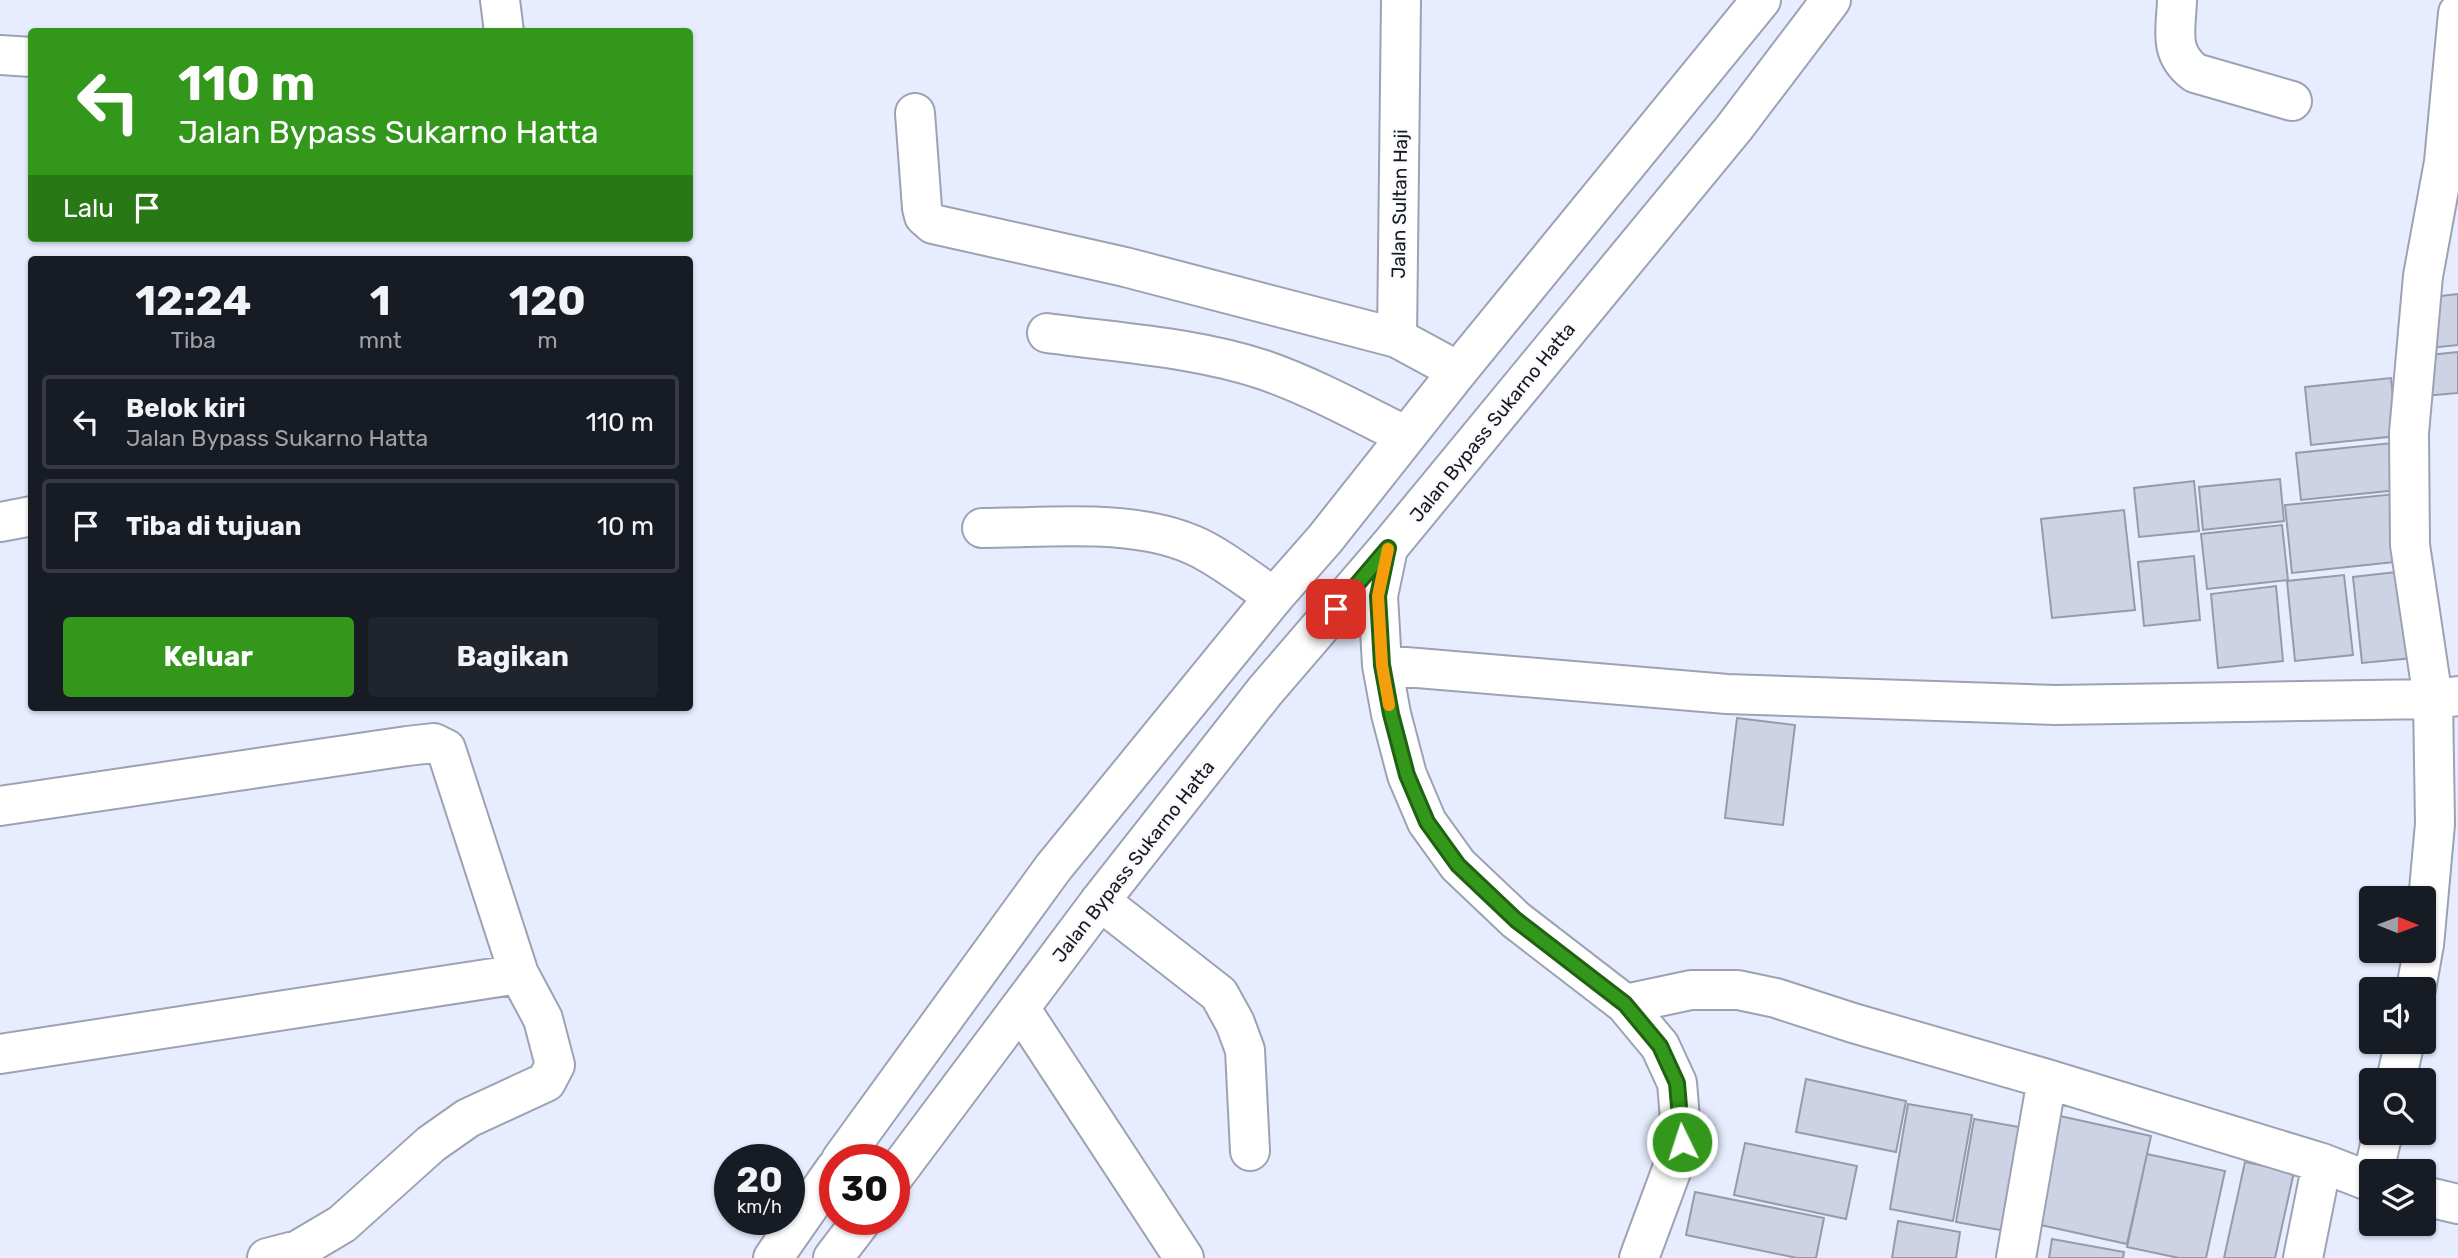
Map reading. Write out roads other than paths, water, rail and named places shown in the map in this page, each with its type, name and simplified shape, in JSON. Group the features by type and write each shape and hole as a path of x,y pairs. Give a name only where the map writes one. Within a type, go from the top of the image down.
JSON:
{"main road":[{"path":"499,0 503,28"},
{"name":"Jalan Sultan Haji","path":"1397,338 1401,0"},
{"path":"853,1144 1053,868 1274,597 1325,539 1458,371 1761,0"},
{"name":"Jalan Bypass Sukarno Hatta","path":"910,1155 1101,901 1265,691 1388,548 1734,128 1831,0"},
{"path":"2177,0 2176,45 2181,61 2187,67 2195,73 2292,101"},
{"path":"2429,886 2446,697 2410,545 2409,433 2423,276 2444,162 2458,13"},
{"path":"0,55 28,57"},
{"path":"915,113 922,208 924,216 933,224 1125,267 1397,338 1458,371"},
{"path":"1047,333 1191,352 1263,370 1298,383 1406,436"},
{"path":"0,522 28,517"},
{"path":"982,528 1115,528 1172,537 1196,546 1274,597"},
{"path":"1388,548 1378,596 1382,665 1407,775 1427,822 1458,865 1516,920 1625,1004 1660,1046 1677,1083 1682,1142 1639,1258"},
{"path":"1382,665 1727,694 2029,704 2446,697"},
{"path":"0,806 434,743 446,749 519,974 535,1002 548,1035 555,1065 546,1082 468,1118 431,1144 342,1224 298,1250 267,1258"},
{"path":"1101,901 1219,994 1235,1023 1245,1050 1250,1151"},
{"path":"0,1054 519,974"},
{"path":"1625,1004 1691,990 1738,990 1776,998 2322,1163 2359,1177"},
{"path":"1020,1008 1184,1258"},
{"path":"2016,1258 2047,1079"},
{"path":"2303,1258 2322,1163"},
{"path":"773,1258 819,1192"},
{"path":"2436,1199 2458,1204"},
{"path":"833,1258 851,1235"}]}
